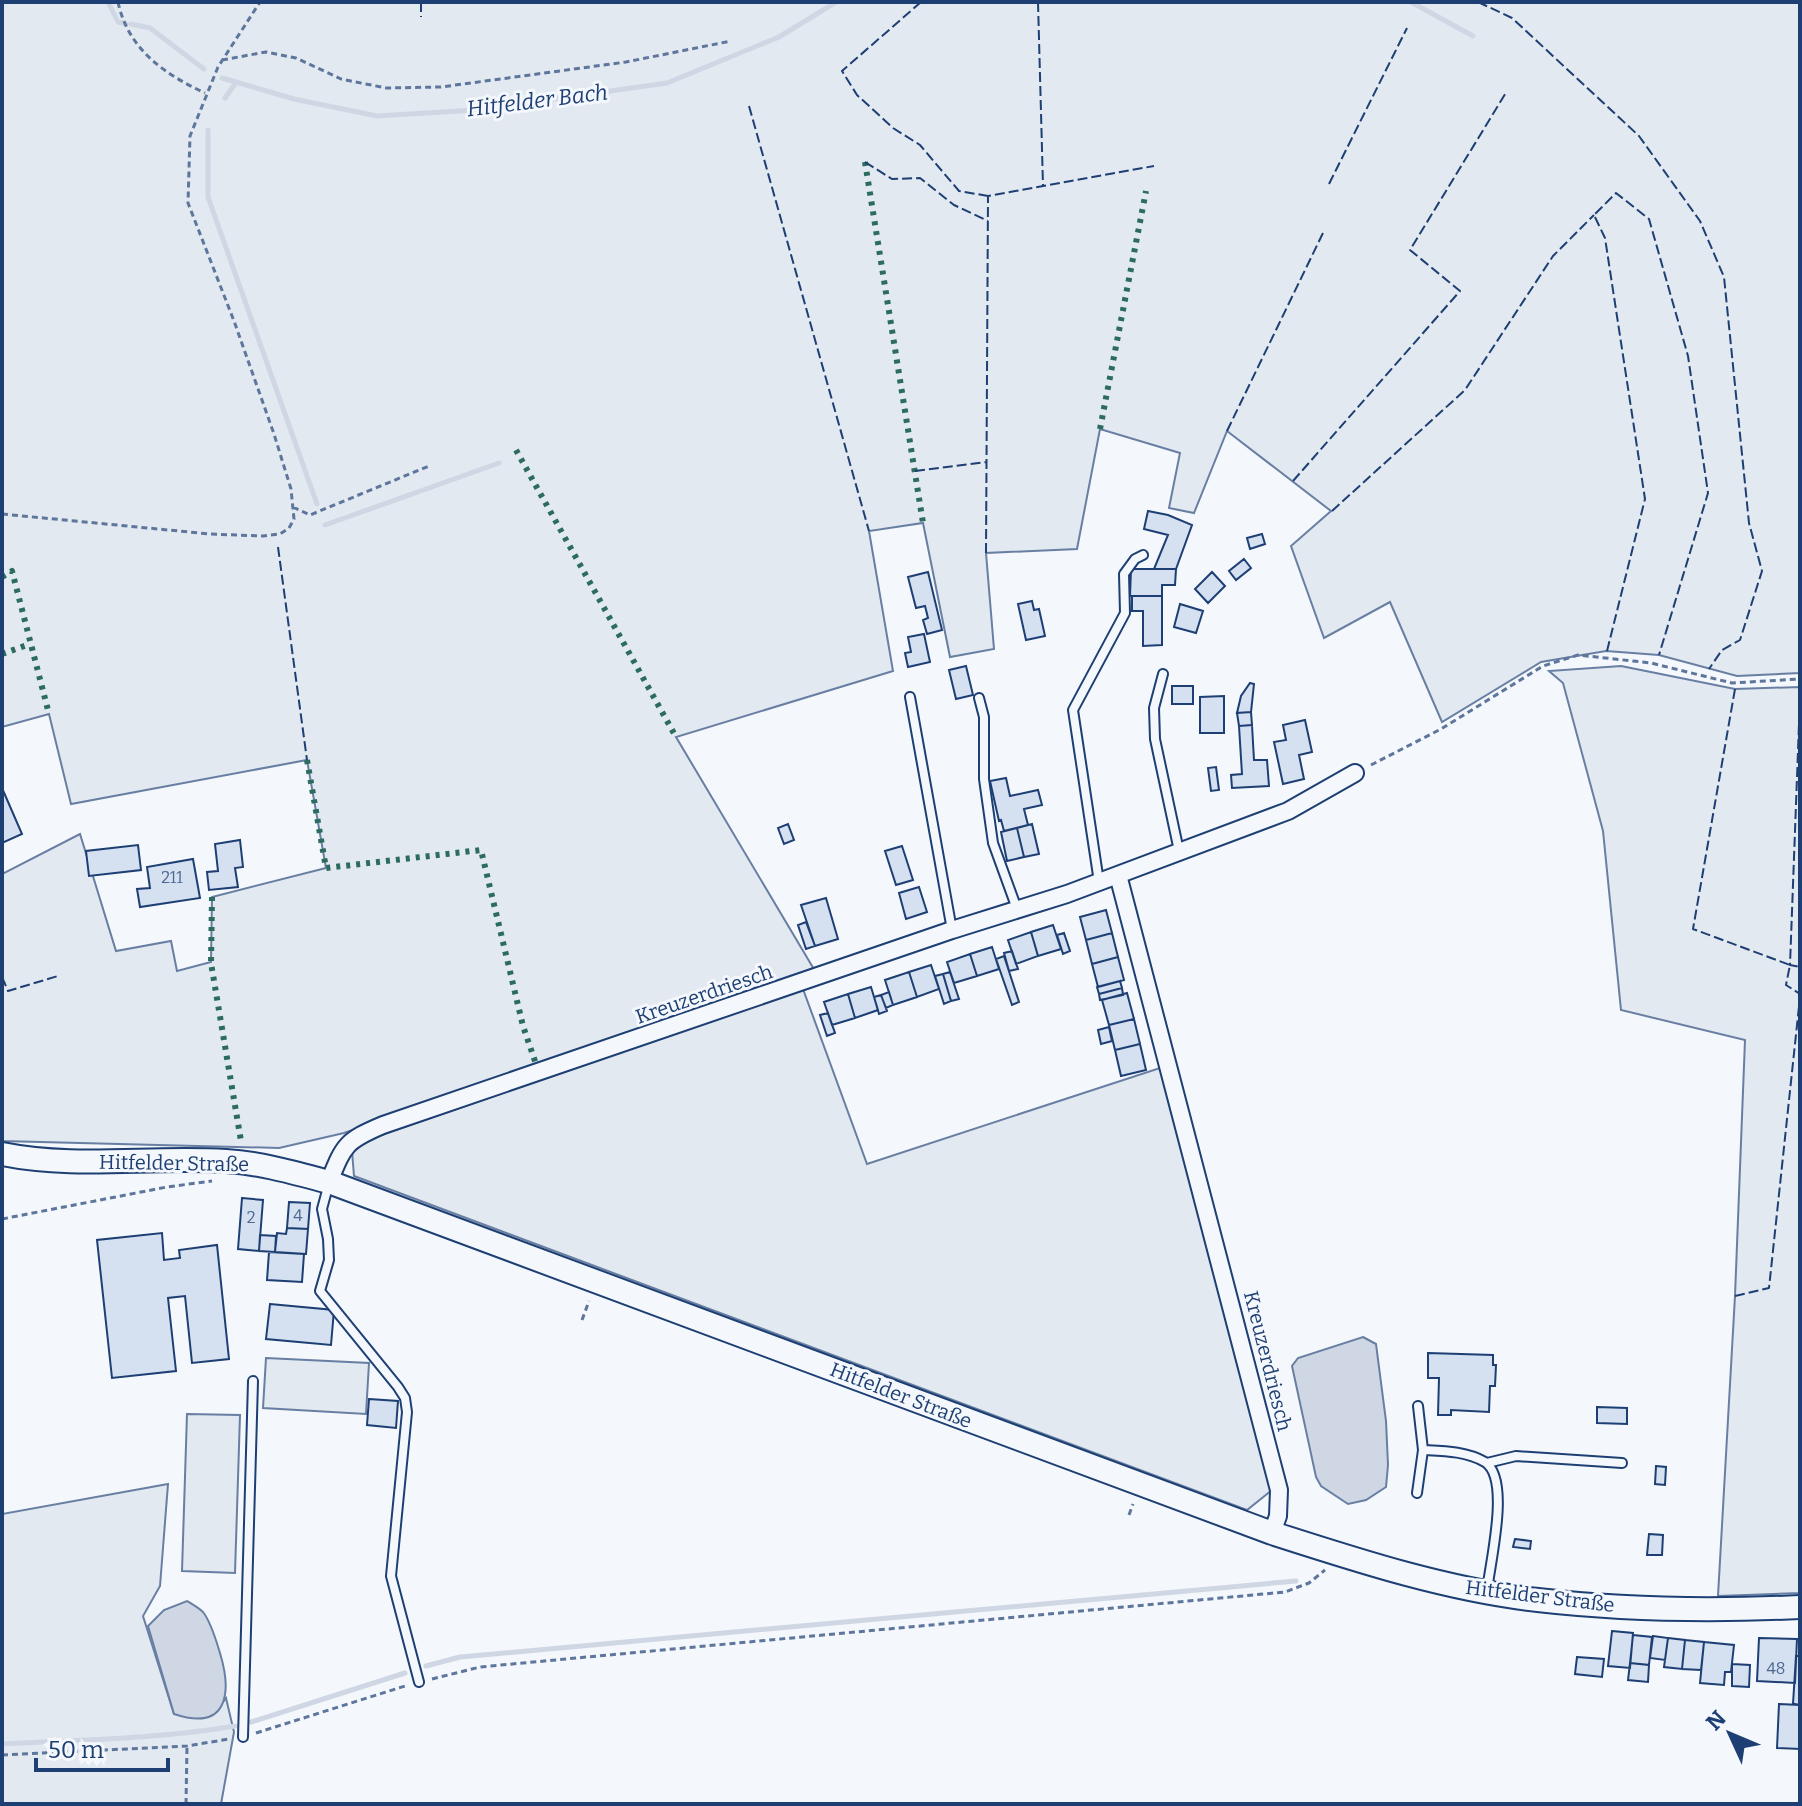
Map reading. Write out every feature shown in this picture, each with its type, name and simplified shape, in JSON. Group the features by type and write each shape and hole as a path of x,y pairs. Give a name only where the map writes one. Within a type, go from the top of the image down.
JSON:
{"main road":[{"name":"Hitfelder Straße","path":"6,1155 83,1161 225,1161 277,1168 329,1182 1272,1533 1400,1572 1537,1600 1652,1609 1800,1607"}],"street":[{"name":"Kreuzerdriesch","path":"329,1182 341,1152 353,1138 383,1125 1099,882 1288,811 1355,773"},
{"name":"Kreuzerdriesch","path":"1118,875 1239,1326 1279,1490 1278,1516 1272,1533"}],"lane":[{"path":"1099,882 1073,710 1125,613 1124,574 1135,559 1143,555"},
{"path":"1163,674 1154,708 1155,739 1179,852"},
{"path":"910,697 952,930"},
{"path":"979,698 984,717 984,779 993,843 1017,909"},
{"path":"329,1182 322,1209 329,1260 320,1291 405,1398 407,1412 391,1576 419,1682"},
{"path":"243,1737 253,1381"},
{"path":"1417,1493 1423,1450 1418,1406"},
{"path":"1423,1450 1453,1451 1487,1463 1516,1456 1622,1463"},
{"path":"1487,1463 1495,1474 1499,1492 1487,1591"}],"path":[{"path":"118,2 131,35 148,59 173,78 207,94"},
{"path":"2,514 210,534 263,536 280,534 289,528 294,519 291,489 274,434 188,203 190,136 222,60 260,2"},
{"path":"222,60 266,52 296,58 341,79 386,88 441,87 626,62 731,41"},
{"path":"293,507 310,515 429,466"},
{"path":"1355,773 1441,729 1543,666 1578,655 1651,663 1732,683 1800,679"},
{"path":"2,1219 167,1187 224,1180"},
{"path":"2,1755 187,1746 243,1737 419,1682 480,1667 1285,1592 1309,1583 1328,1567 1315,1563"},
{"path":"186,1804 187,1746"}],"shaded area":[{"path":"2,2 1800,2 1800,673 1737,676 1659,655 1606,651 1541,662 1442,722 1390,602 1324,638 1291,546 1331,511 1227,431 1194,513 1169,508 1180,453 1100,429 1077,549 986,553 994,649 950,657 923,523 869,531 893,671 676,737 815,971 344,1133 279,1148 2,1141 2,874 80,834 116,951 171,941 177,971 211,962 212,897 326,868 307,760 71,804 49,714 2,727"},
{"path":"1621,666 1735,689 1800,687 1800,1593 1718,1596 1735,1296 1745,1040 1621,1010 1603,831 1563,683 1549,671"},
{"path":"803,989 867,1164 1163,1067 1272,1490 1247,1510 354,1176 352,1151 367,1140"},
{"path":"1363,1337 1376,1344 1388,1465 1386,1487 1366,1500 1348,1504 1321,1486 1316,1477 1292,1366 1298,1358"},
{"path":"266,1358 369,1363 366,1414 263,1408"},
{"path":"187,1414 240,1415 235,1573 182,1571"},
{"path":"168,1484 160,1586 143,1616 174,1714 215,1713 226,1698 234,1732 221,1804 2,1804 2,1514"},
{"path":"187,1601 203,1612 208,1621 224,1668 225,1695 222,1705 206,1718 174,1714 148,1626 164,1610"}],"building":[{"path":"1148,511 1192,525 1176,569 1154,569 1168,535 1144,529"},
{"path":"1262,534 1265,544 1250,549 1247,538"},
{"path":"1244,559 1251,568 1236,580 1229,571"},
{"path":"1131,569 1176,569 1175,585 1162,585 1162,596 1130,596"},
{"path":"928,572 942,630 927,634 923,620 928,618 925,606 916,608 908,577"},
{"path":"1212,572 1225,586 1208,603 1195,589"},
{"path":"1132,596 1162,596 1162,645 1143,646 1143,611 1132,611"},
{"path":"1032,601 1034,610 1039,609 1045,636 1026,640 1018,604"},
{"path":"1180,604 1203,611 1196,633 1174,627"},
{"path":"924,634 930,662 908,667 905,653 911,652 908,637"},
{"path":"966,666 973,695 956,699 949,670"},
{"path":"1250,683 1254,684 1251,712 1237,713 1241,696"},
{"path":"1172,686 1193,686 1193,704 1172,704"},
{"path":"1224,696 1224,733 1200,733 1200,697"},
{"path":"1251,712 1252,725 1239,726 1237,713"},
{"path":"1305,720 1312,752 1299,755 1304,779 1283,784 1274,742 1286,740 1283,725"},
{"path":"1252,725 1254,760 1267,760 1269,786 1232,788 1231,775 1242,774 1239,726"},
{"path":"1216,767 1219,790 1211,791 1208,768"},
{"path":"1006,778 1010,796 1038,790 1042,805 1024,809 1028,825 1004,831 990,781"},
{"path":"2,788 22,834 2,843"},
{"path":"788,824 794,840 784,844 778,828"},
{"path":"1032,824 1039,854 1024,857 1017,828"},
{"path":"1017,828 1024,857 1007,861 1001,832"},
{"path":"240,840 243,867 235,868 238,887 209,890 207,872 218,871 215,844"},
{"path":"138,845 141,870 89,876 86,851"},
{"path":"902,846 913,880 896,885 885,851"},
{"path":"193,859 200,898 140,907 137,889 150,888 147,867"},
{"path":"919,887 927,912 906,919 899,893"},
{"path":"826,898 838,939 815,946 801,905"},
{"path":"1106,910 1112,933 1086,940 1080,917"},
{"path":"806,922 815,946 806,949 798,925"},
{"path":"1053,925 1061,949 1038,956 1031,932"},
{"path":"1031,932 1038,956 1016,964 1008,940"},
{"path":"1064,933 1070,951 1063,954 1057,935"},
{"path":"1112,933 1118,957 1092,964 1086,940"},
{"path":"992,947 999,969 977,976 970,954"},
{"path":"1012,951 1018,969 1009,971 1004,953"},
{"path":"970,954 977,976 954,983 947,962"},
{"path":"1004,956 1019,1002 1012,1005 996,959"},
{"path":"1118,957 1124,980 1098,987 1092,964"},
{"path":"931,965 939,989 917,997 909,972"},
{"path":"909,972 917,997 893,1005 885,980"},
{"path":"950,972 959,999 951,1001 943,974"},
{"path":"943,974 951,1001 944,1004 935,976"},
{"path":"1120,981 1122,988 1099,994 1097,987"},
{"path":"871,987 878,1010 855,1018 848,994"},
{"path":"1122,988 1123,995 1100,1000 1099,994"},
{"path":"889,992 893,1005 886,1008 881,995"},
{"path":"1127,993 1134,1019 1109,1025 1102,1000"},
{"path":"848,994 855,1018 832,1025 824,1002"},
{"path":"881,995 887,1011 879,1014 874,997"},
{"path":"828,1013 835,1033 827,1036 820,1015"},
{"path":"1134,1019 1140,1044 1115,1050 1109,1025"},
{"path":"1109,1027 1112,1041 1101,1044 1098,1030"},
{"path":"1140,1044 1146,1070 1121,1076 1115,1050"},
{"path":"242,1198 263,1200 259,1251 238,1249"},
{"path":"289,1202 310,1203 308,1229 287,1228"},
{"path":"287,1228 308,1229 306,1254 275,1252 277,1233 286,1234"},
{"path":"162,1233 164,1260 180,1258 179,1250 217,1245 229,1359 192,1363 185,1296 168,1298 176,1371 112,1378 97,1240"},
{"path":"260,1235 276,1236 275,1252 259,1251"},
{"path":"269,1252 304,1254 302,1282 267,1280"},
{"path":"270,1304 334,1310 331,1345 266,1339"},
{"path":"1428,1353 1493,1355 1495,1386 1490,1386 1489,1412 1451,1410 1451,1415 1438,1415 1439,1378 1428,1378"},
{"path":"369,1399 398,1401 396,1428 367,1425"},
{"path":"1597,1407 1627,1408 1627,1424 1597,1423"},
{"path":"1656,1466 1666,1467 1665,1485 1655,1484"},
{"path":"1649,1534 1663,1535 1662,1555 1647,1555"},
{"path":"1515,1539 1531,1541 1530,1549 1513,1547"},
{"path":"1612,1631 1633,1633 1630,1668 1608,1666"},
{"path":"1633,1635 1652,1637 1649,1665 1630,1663"},
{"path":"1653,1636 1668,1638 1665,1660 1650,1658"},
{"path":"1668,1638 1685,1640 1682,1669 1664,1667"},
{"path":"1759,1638 1797,1639 1795,1683 1757,1681"},
{"path":"1685,1640 1704,1642 1701,1670 1682,1669"},
{"path":"1704,1642 1734,1645 1731,1672 1725,1672 1724,1685 1700,1683"},
{"path":"1796,1656 1800,1656 1800,1705 1793,1704"},
{"path":"1577,1657 1604,1659 1602,1677 1575,1674"},
{"path":"1630,1663 1649,1665 1648,1682 1628,1680"},
{"path":"1732,1664 1750,1665 1749,1687 1732,1686"},
{"path":"1779,1704 1800,1705 1800,1749 1777,1748"}],"waterway":[{"name":"Hitfelder Bach","path":"108,2 118,22 126,24"},
{"name":"Hitfelder Bach","path":"222,78 294,99 377,116 475,110 667,83 779,37 836,2"},
{"name":"Hitfelder Bach","path":"1411,2 1473,36"},
{"name":"Hitfelder Bach","path":"131,24 150,28 204,69"},
{"path":"225,98 235,84"},
{"path":"208,130 208,197 317,504"},
{"path":"325,525 499,463"},
{"path":"426,1666 460,1657 1296,1581"},
{"path":"251,1722 405,1673"},
{"path":"2,1744 148,1736 235,1726"}],"hedge":[{"path":"865,162 923,523"},
{"path":"1100,429 1146,191"},
{"path":"516,450 676,737"},
{"path":"2,577 12,571 49,714"},
{"path":"2,654 30,644"},
{"path":"307,760 326,868 481,850 523,1026 537,1067"},
{"path":"212,897 211,963 241,1141"}],"fence":[{"path":"421,2 421,17"},
{"path":"921,2 842,71 857,95 893,128 920,145 959,191 988,196"},
{"path":"1038,2 1043,186"},
{"path":"1478,2 1512,18 1639,136 1700,221 1724,277 1749,523 1762,571 1740,640 1722,650 1709,669"},
{"path":"1329,184 1407,28"},
{"path":"1293,481 1460,291 1410,250 1507,91"},
{"path":"749,106 869,531"},
{"path":"865,162 892,179 920,178 954,205 988,221"},
{"path":"986,553 988,196 1154,166"},
{"path":"1607,651 1645,499 1605,238 1594,215 1616,193 1649,219 1688,356 1708,493 1659,655"},
{"path":"1332,511 1465,390 1553,256 1594,215"},
{"path":"1227,431 1323,233"},
{"path":"915,471 987,462"},
{"path":"278,547 307,760"},
{"path":"1735,689 1693,929 1790,965 1786,985 1800,994"},
{"path":"1800,697 1790,965 1800,967"},
{"path":"2,977 8,991 58,976"},
{"path":"1735,1296 1769,1288 1800,997"}]}
